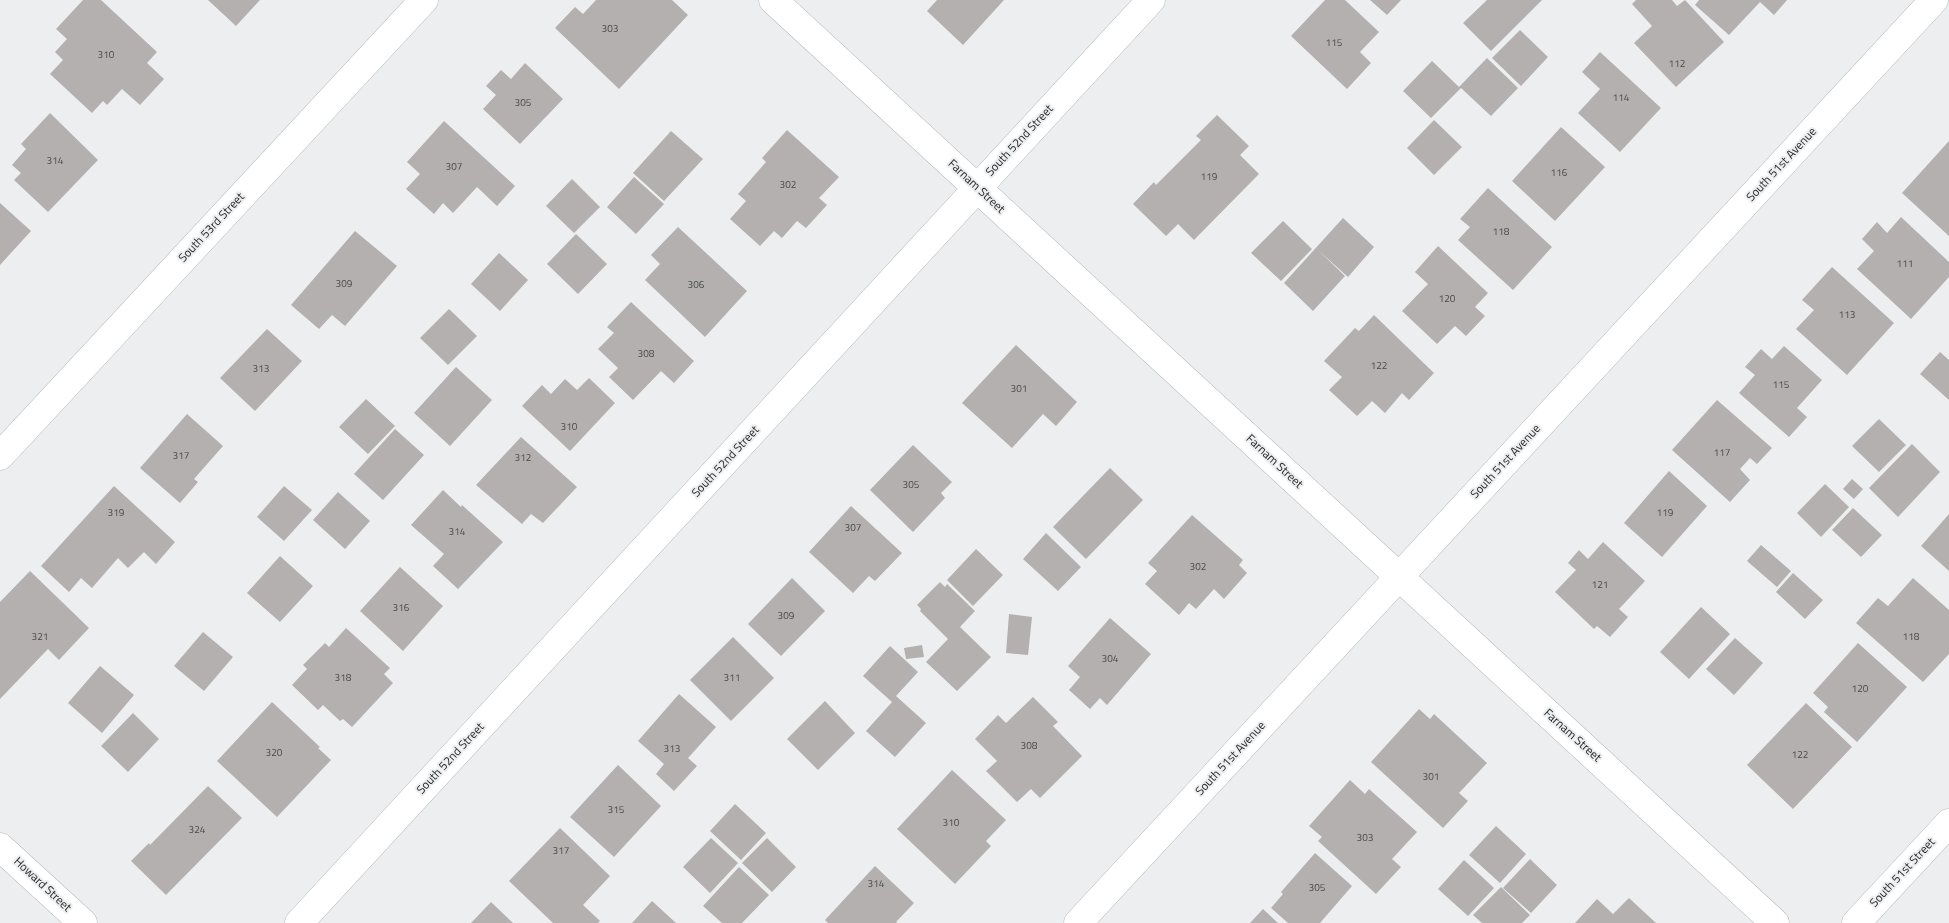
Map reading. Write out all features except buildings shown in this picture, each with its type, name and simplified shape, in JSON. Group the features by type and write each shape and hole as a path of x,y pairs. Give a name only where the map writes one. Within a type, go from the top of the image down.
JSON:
{"street":[{"name":"South 53rd Street","path":"0,456 424,0"},
{"name":"Farnam Street","path":"773,0 1776,923"},
{"name":"South 52nd Street","path":"299,923 1151,0"},
{"name":"South 51st Avenue","path":"1078,923 1934,0"},
{"name":"South 51st Street","path":"1856,923 1949,823"},
{"name":"Howard Street","path":"0,846 83,923"}]}
